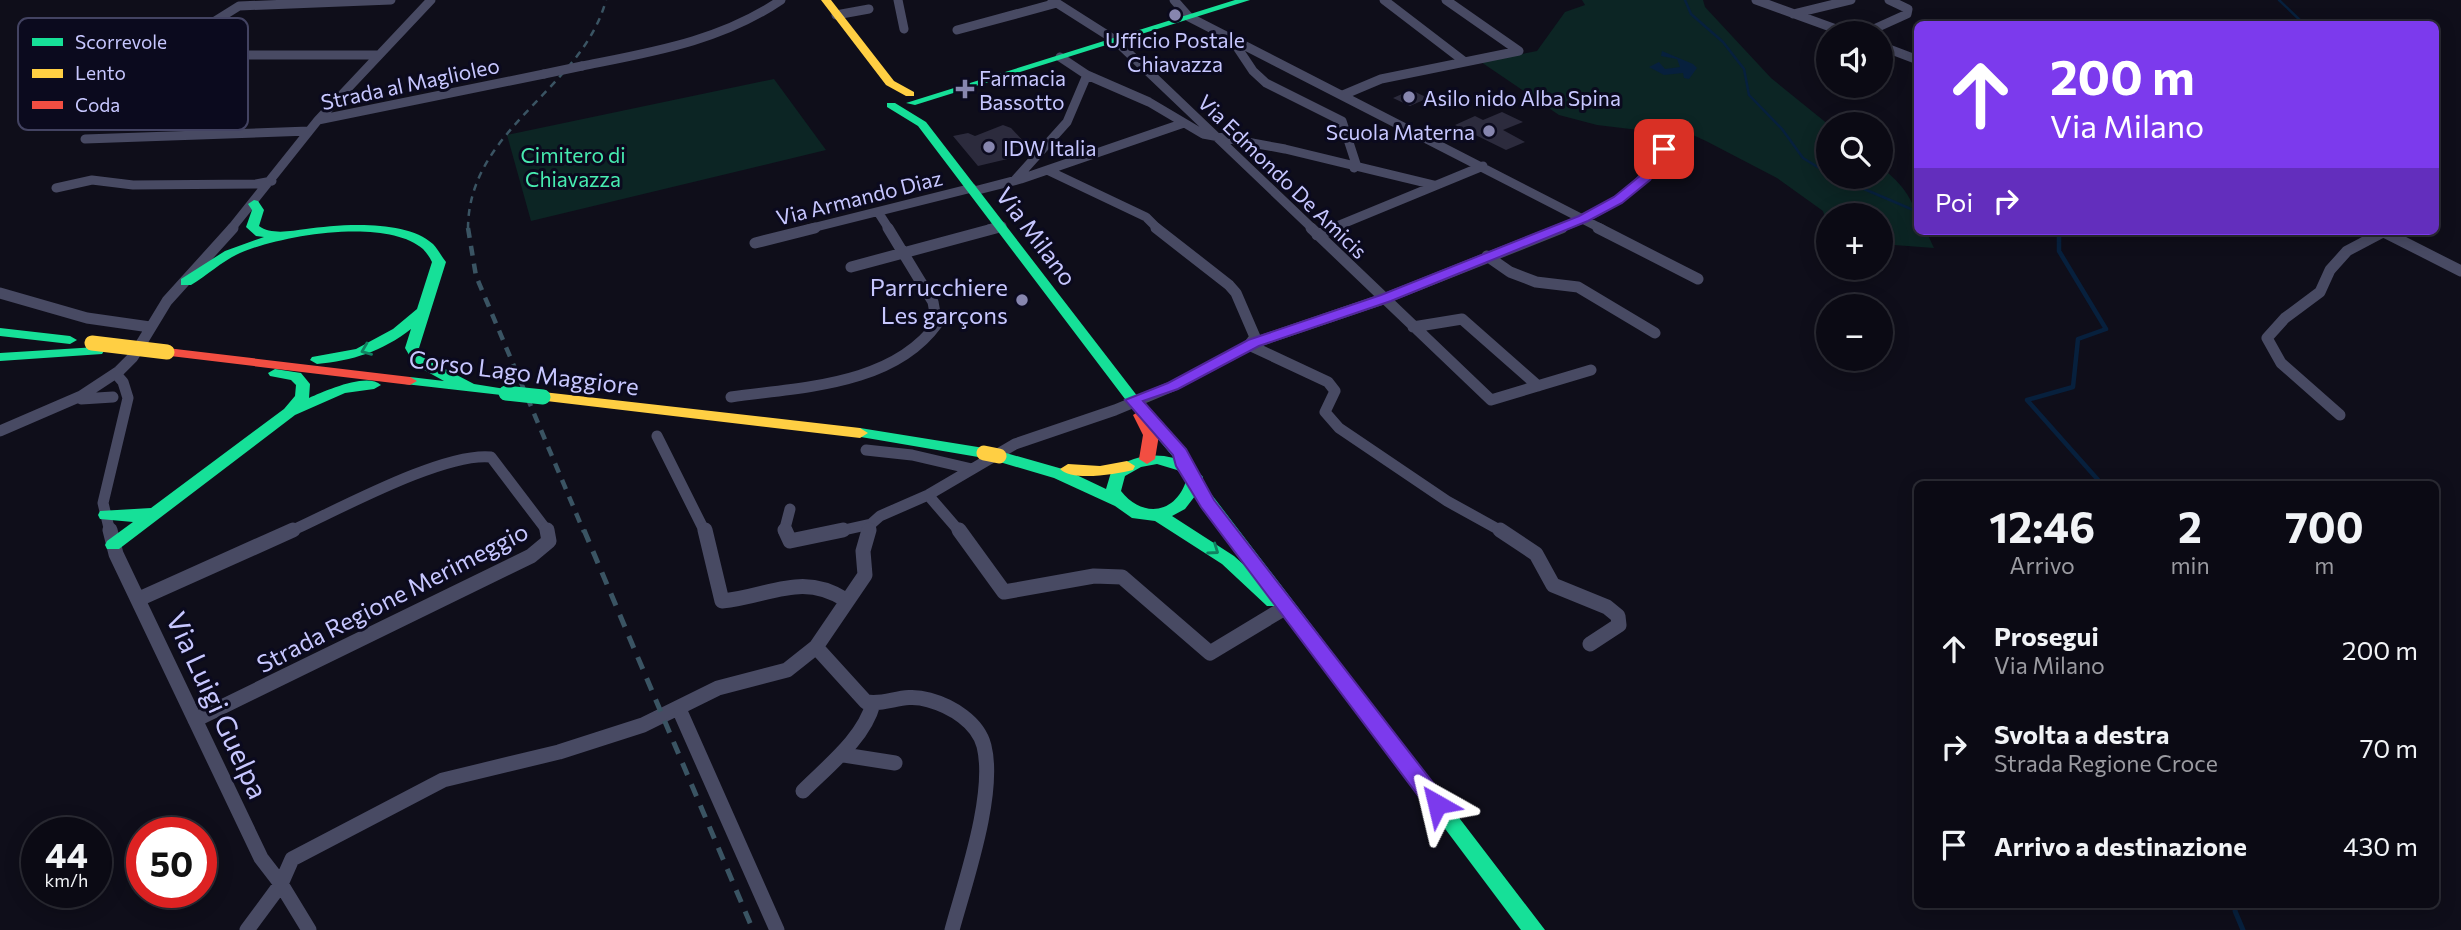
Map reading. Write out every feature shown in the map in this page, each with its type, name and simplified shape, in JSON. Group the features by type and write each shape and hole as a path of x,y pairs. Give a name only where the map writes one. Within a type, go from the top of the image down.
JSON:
{"main road":[{"path":"902,97 942,93 1245,0"},
{"name":"Via Milano","path":"828,5 1002,226 1135,402 1180,453 1184,466"},
{"path":"254,204 258,210 252,227 258,238"},
{"path":"222,241 375,230 407,235 425,243 435,252 439,262 432,290 421,312 409,327 387,341 359,354 339,359 278,356 243,361"},
{"path":"186,282 258,238"},
{"path":"421,312 412,348 420,362 471,389"},
{"path":"0,325 33,336"},
{"name":"Corso Lago Maggiore","path":"0,332 95,347 167,352 850,432 992,455 1040,467 1089,484 1118,501"},
{"path":"0,357 95,347"},
{"path":"111,538 129,531 186,492 289,412 302,397 303,384 296,376 267,371 243,361"},
{"path":"289,412 328,393 356,386 426,391 450,386"},
{"name":"Via Milano","path":"1135,402 1151,435 1147,459"},
{"path":"1196,486 1188,502 1179,508 1156,514 1133,511 1118,501 1113,492 1113,482 1127,466 1147,459 1167,460 1184,466 1195,479 1196,486 1534,930"},
{"name":"Corso Lago Maggiore","path":"1040,467 1100,471 1127,466"},
{"path":"111,538 146,512 186,492"},
{"path":"106,515 122,516 146,512"},
{"path":"1156,514 1228,560 1304,629"}],"street":[{"path":"219,18 239,6 391,0"},
{"path":"318,120 431,0"},
{"name":"Strada al Maglioleo","path":"0,431 64,404 116,374 133,357 167,301 254,204 318,120 695,41 755,18 781,0"},
{"path":"898,0 904,29"},
{"path":"1174,0 1189,17 1327,91 1343,95 1699,279"},
{"path":"1384,0 1465,62"},
{"path":"1343,95 1381,79 1519,51 1446,0"},
{"path":"1756,0 1816,22"},
{"path":"1793,14 1851,0"},
{"path":"1889,0 1908,9 1907,14 1892,21"},
{"name":"Via Edmondo De Amicis","path":"957,30 1055,2 1115,40 1491,400 1538,386"},
{"name":"Via Milano","path":"828,5 870,9"},
{"path":"1233,41 1259,77 1342,121 1356,164 1354,168"},
{"path":"1893,51 1914,58"},
{"path":"248,55 379,55"},
{"path":"1060,57 1087,75 1149,102 1184,123 1221,139 1285,149 1354,168 1434,185"},
{"path":"1014,181 1021,169 1068,120 1076,108 1087,75"},
{"path":"1300,100 1327,91"},
{"name":"Via Armando Diaz","path":"755,243 1014,181 1184,123"},
{"path":"85,139 309,131"},
{"path":"790,509 784,533 790,541 871,524 889,511 928,495 1008,447 1115,410 1173,386 1249,345 1386,298 1584,219 1618,200 1646,177 1656,165 1672,132"},
{"path":"1317,235 1483,166"},
{"path":"1046,170 1137,211 1229,285 1236,293 1255,337 1249,345"},
{"path":"56,188 92,180 133,185 256,184 272,181"},
{"path":"731,397 840,380 890,363 919,347 937,324 933,302 878,212"},
{"path":"851,267 1002,226"},
{"path":"2340,415 2281,363 2267,338 2285,318 2320,292 2330,270 2347,251 2376,235"},
{"path":"2391,235 2461,271"},
{"path":"1487,256 1510,272 1536,282 1578,287 1655,333"},
{"path":"0,293 87,318 150,327"},
{"path":"1413,327 1462,318 1538,386 1591,370"},
{"path":"1249,345 1328,382 1335,391 1325,412 1339,428 1447,501 1517,539 1536,554 1553,585 1607,607 1618,616 1619,625 1590,643"},
{"path":"106,515 105,488 127,391 116,374"},
{"path":"104,382 124,409"},
{"path":"64,404 92,397 113,397"},
{"path":"657,436 702,523 722,601 731,601 788,584 821,587 846,600"},
{"path":"866,450 912,455 972,469"},
{"name":"Strada Regione Merimeggio","path":"139,599 431,468 472,455 491,457 547,528 549,541 531,556 195,720"},
{"path":"928,495 956,522 995,583 1004,592 1042,588 1108,574 1122,577 1210,653 1219,652 1244,632 1283,610"},
{"name":"Via Luigi Guelpa","path":"106,515 111,538 261,858 281,884 309,930"},
{"path":"247,930 281,884 292,859 318,842 443,780 559,752 643,725 718,688 787,670 816,647 865,575 863,551 871,524"},
{"path":"816,647 866,702 873,704 901,696 919,697 945,705 977,732 984,746 986,790 952,930"},
{"path":"803,791 833,761 844,755 852,738 869,719 873,704"},
{"path":"679,709 777,930"},
{"path":"844,755 895,763"}],"green space":[{"path":"1582,0 1703,0 1705,7 1771,78 1816,114 1816,189 1893,189 1893,177 1912,202 1914,235 1928,235 1934,248 1893,245 1893,203 1816,203 1816,206 1777,178 1673,126 1647,131 1597,125 1559,115 1481,62 1537,51 1565,12 1585,5"},
{"name":"Cimitero di Chiavazza","path":"774,79 826,150 531,221 507,135"}],"water":[{"path":"1662,51 1697,68 1689,79 1684,78 1683,73 1664,75 1649,67 1659,62 1665,69 1680,67 1677,59 1661,56"}],"building":[{"path":"1411,90 1428,98 1410,106 1393,98"},
{"name":"Scuola Materna","path":"1502,112 1523,122 1503,130 1525,142 1506,150 1455,125 1475,116 1483,120"},
{"name":"IDW Italia","path":"1003,125 1011,128 1025,143 1009,150 1020,156 978,166 953,136 968,133 975,136"}],"waterway":[{"path":"1685,0 1691,14 1723,42 1744,69 1749,95 1782,129 1803,158 1816,166"},
{"path":"2279,0 2301,21"},
{"path":"1864,189 1914,210"},
{"path":"2059,235 2059,251 2106,329 2078,339 2073,387 2027,400 2099,481"},
{"path":"2236,908 2243,930"}],"railway":[{"path":"468,228 473,194 486,163 505,136 574,60 593,32 606,0"},
{"path":"468,228 476,276 584,532"},
{"path":"584,530 753,930"}],"traffic: fast":[{"path":"911,103 1245,0"},
{"path":"891,105 922,124 1133,400 1180,453 1184,466"},
{"path":"254,204 258,210 252,227 260,233 283,235"},
{"path":"186,282 236,250 278,237 360,229 408,236 426,245 439,262 412,348 420,362 471,389"},
{"path":"317,360 361,352 386,340 421,312"},
{"path":"0,332 70,340"},
{"path":"0,357 97,351"},
{"path":"113,545 289,412 302,397 303,384 296,376 275,373"},
{"path":"410,381 506,393"},
{"path":"291,411 342,389 374,385"},
{"path":"506,393 543,397"},
{"path":"860,433 984,453"},
{"path":"999,456 1060,474 1118,501"},
{"path":"1157,459 1183,466 1195,477 1192,487 1187,497 1170,511 1149,516 1138,514 1126,507 1113,492 1118,473 1137,462 1157,459"},
{"path":"1196,486 1534,930"},
{"path":"106,515 134,516 146,512"},
{"path":"1156,514 1228,560 1273,601"}],"traffic: slow":[{"path":"826,0 890,83 910,94"},
{"path":"92,343 167,352"},
{"path":"543,397 860,433"},
{"path":"984,453 999,456"},
{"path":"1068,469 1100,471 1127,466"}],"traffic: jam":[{"path":"167,352 410,381"},
{"path":"1141,415 1151,435 1147,459"}],"place":[{"name":"Ufficio Postale Chiavazza","path":"1175,15"},
{"name":"Farmacia Bassotto","path":"965,89"},
{"name":"Asilo nido Alba Spina","path":"1409,97"},
{"name":"Scuola Materna","path":"1489,131"},
{"name":"IDW Italia","path":"989,147"},
{"name":"Parrucchiere Les garçons","path":"1022,300"}],"route":[{"path":"1437,804 1207,503 1191,472 1184,466 1180,453 1133,400 1189,379 1231,353 1286,330 1386,298 1584,219 1618,200 1646,177 1664,149"}]}
